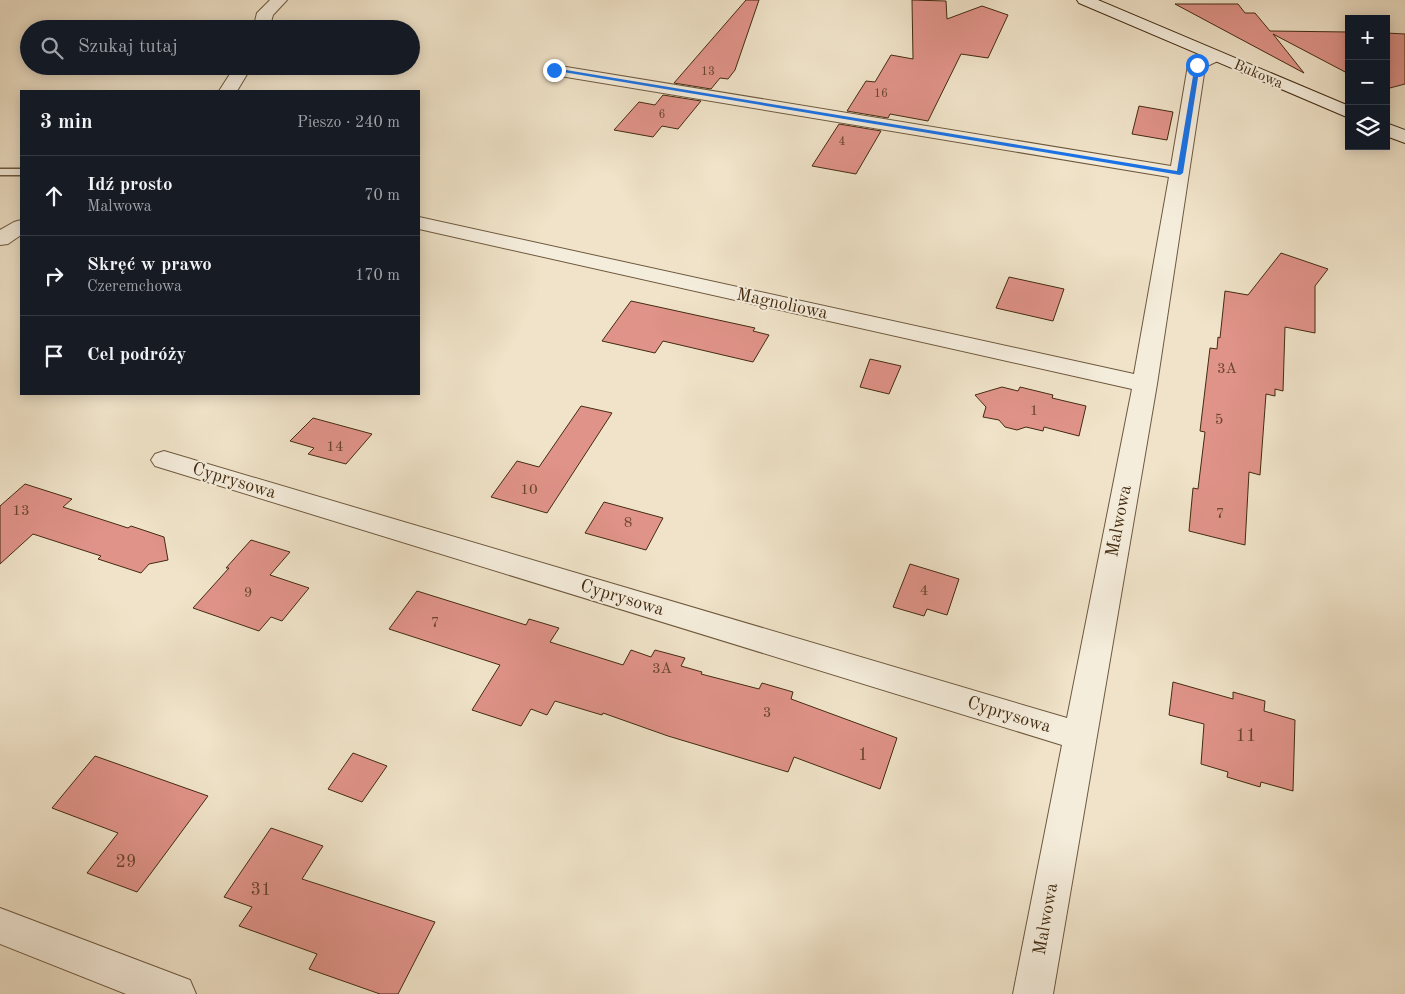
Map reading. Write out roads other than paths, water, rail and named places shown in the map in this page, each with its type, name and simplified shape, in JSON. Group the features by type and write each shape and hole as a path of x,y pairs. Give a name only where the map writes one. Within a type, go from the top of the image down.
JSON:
{"street":[{"path":"263,20 265,13 279,0"},
{"name":"Bukowa","path":"1085,0 1345,111"},
{"name":"Malwowa","path":"1033,994 1145,384 1197,65 1214,56"},
{"path":"554,70 1180,173"},
{"path":"229,90 238,75"},
{"path":"1390,131 1405,137"},
{"name":"Magnoliowa","path":"420,223 1145,384"},
{"path":"0,240 20,227"},
{"name":"Cyprysowa","path":"164,460 1079,736"},
{"path":"0,926 176,994"}],"lane":[{"path":"0,172 20,172"}]}
